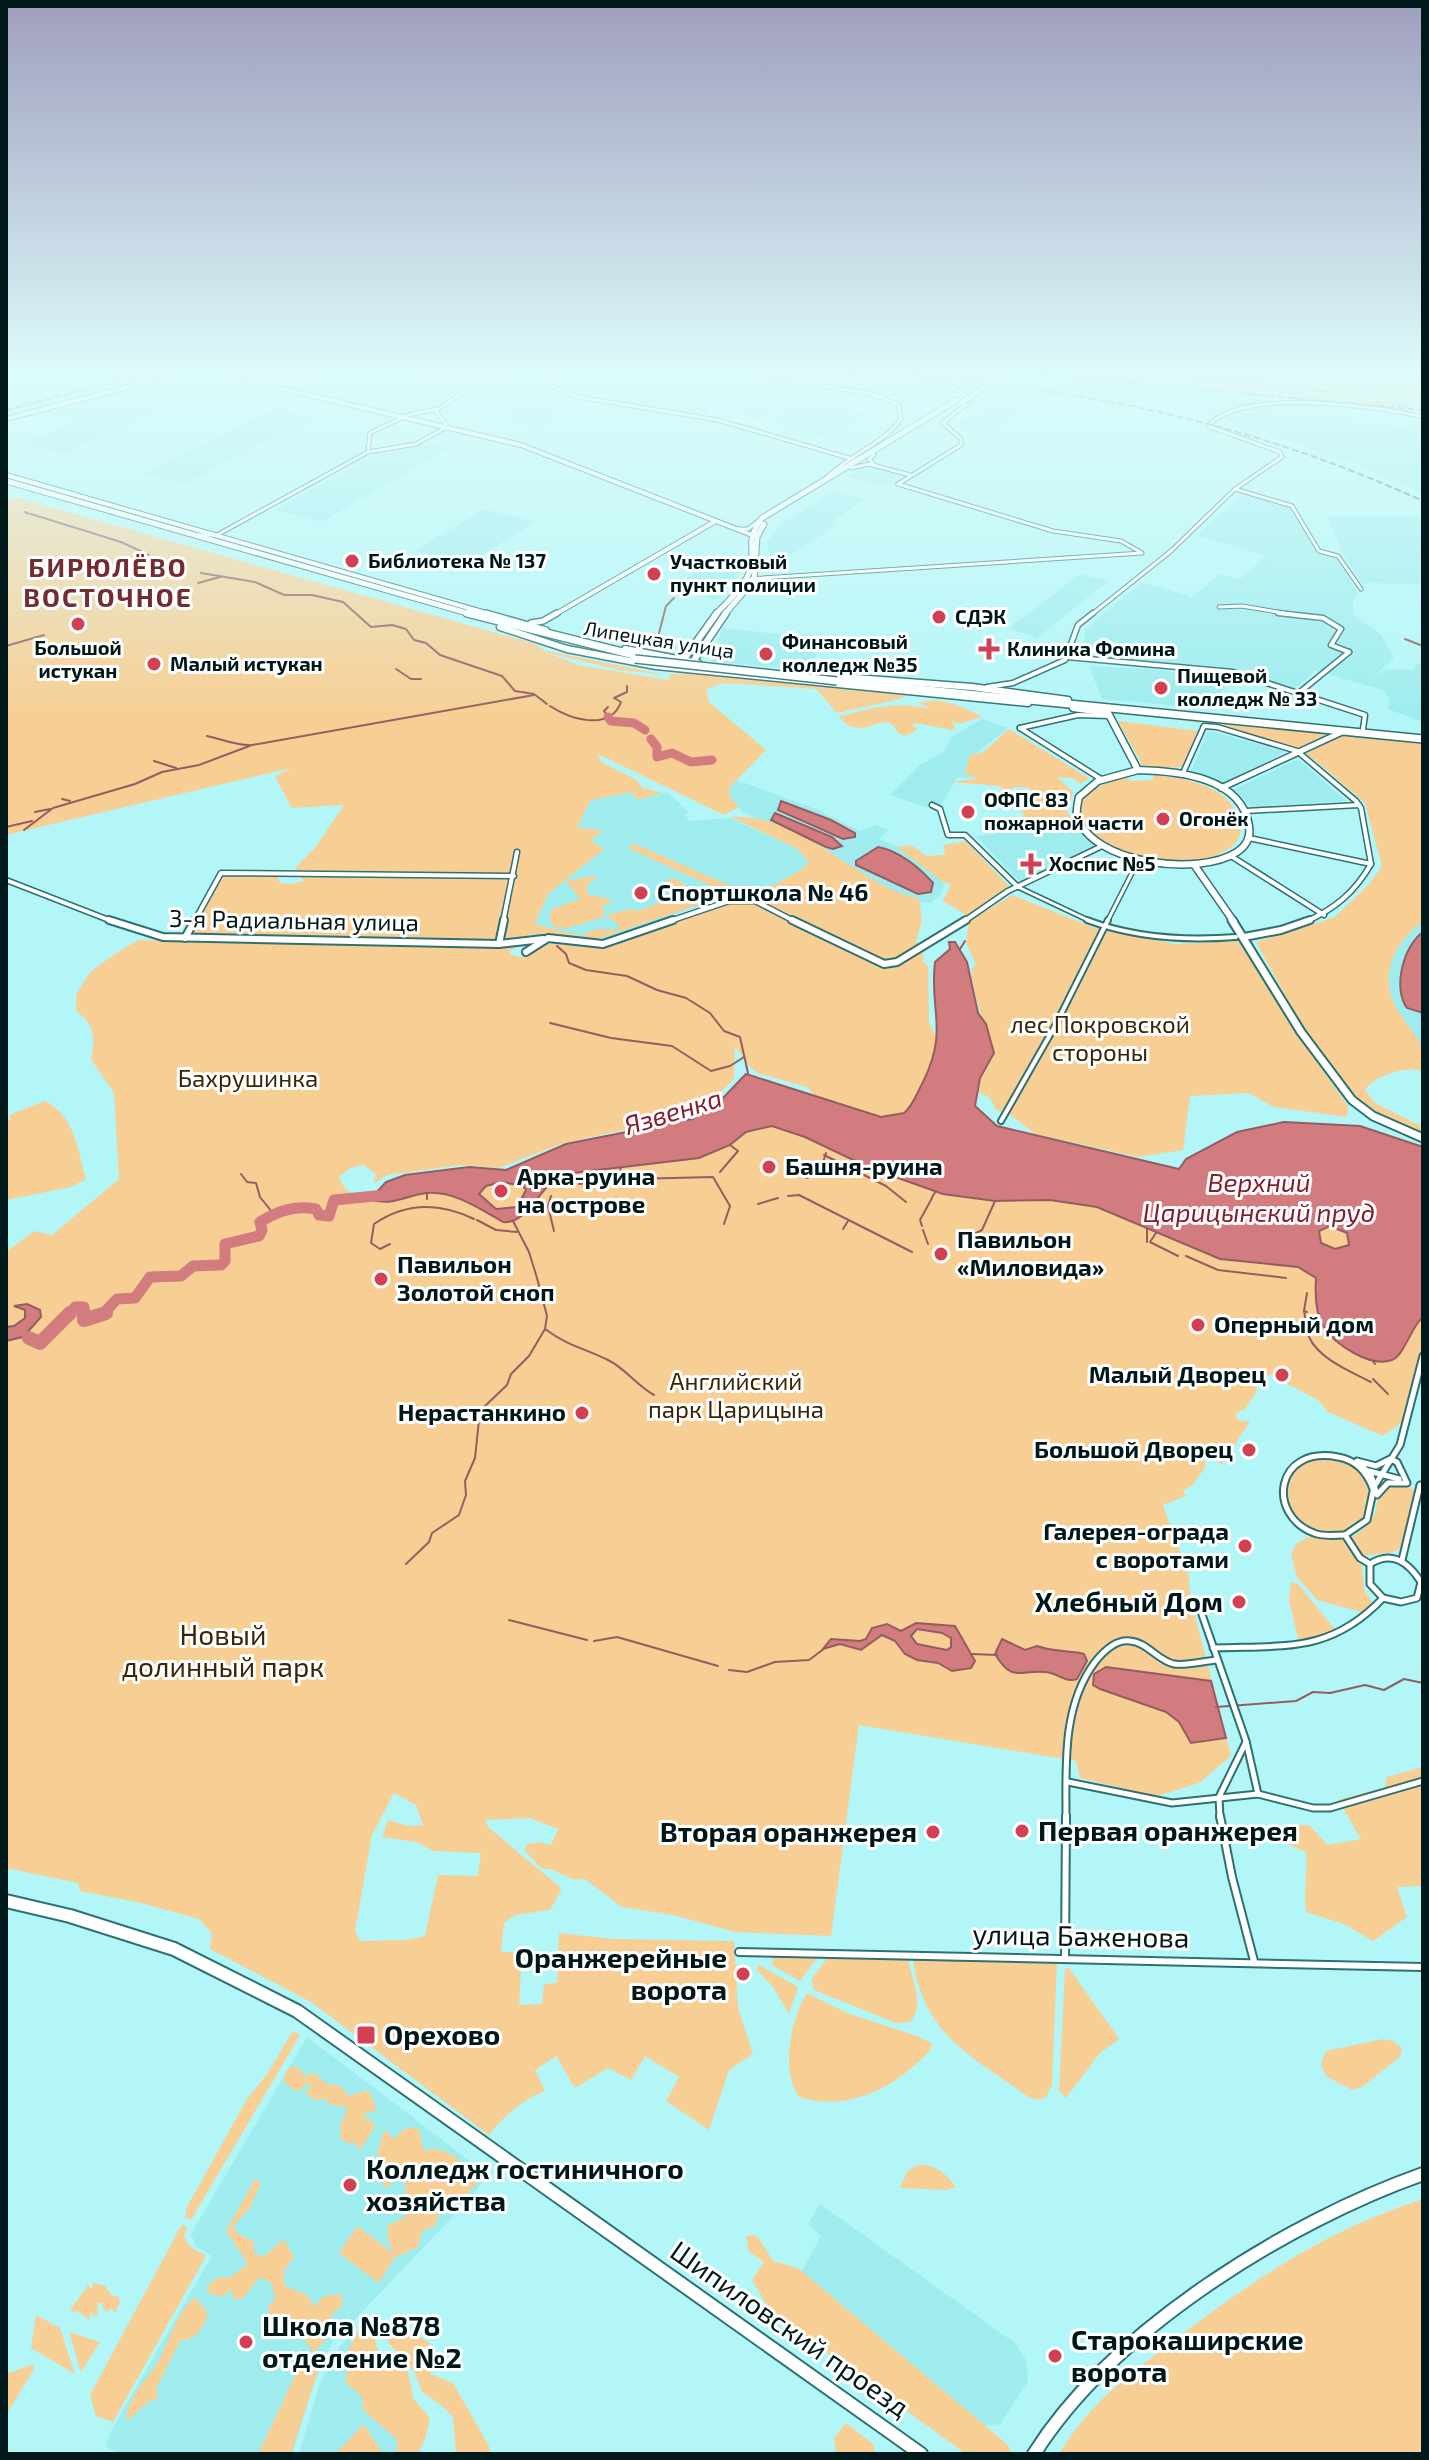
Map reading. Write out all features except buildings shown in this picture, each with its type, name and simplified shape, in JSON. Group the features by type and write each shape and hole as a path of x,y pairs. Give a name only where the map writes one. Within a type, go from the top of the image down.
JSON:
{"main road":[{"name":"Липецкая улица","path":"36,489 188,534 218,539 503,626"},
{"name":"Липецкая улица","path":"37,489 503,626 636,658 1068,702 1106,711 1423,736"},
{"path":"677,669 712,619 751,579 753,536 761,519 808,489"},
{"path":"687,670 757,569 753,536 779,511 816,489"},
{"path":"503,626 561,634 693,662 1106,711 1138,770"},
{"path":"503,626 567,649 677,669 972,687 1068,702"},
{"path":"1039,704 1068,702"},
{"name":"Липецкая улица","path":"1106,711 1423,736"},
{"path":"1138,770 1183,773 1221,788 1246,811 1249,838 1231,856 1195,866 1141,862 1102,846 1079,822 1076,805 1084,790 1101,779 1138,770"},
{"path":"1195,866 1301,1032 1352,1100 1373,1116 1423,1138"},
{"name":"Шипиловский проезд","path":"6,1901 70,1916 174,1949 297,2011 921,2454"},
{"path":"1034,2454 1058,2417 1094,2375 1216,2280 1301,2224 1423,2174"}],"street":[{"path":"41,489 561,634"},
{"path":"218,539 305,489"},
{"path":"632,489 753,536"},
{"path":"914,489 1053,531 1114,539 1135,552 1160,559"},
{"path":"1061,663 1067,657 1078,625 1160,559 1235,489 1292,506 1319,551 1338,556 1361,589"},
{"path":"136,513 147,522"},
{"path":"723,526 746,529 761,519"},
{"path":"523,622 543,621 714,522"},
{"path":"751,579 1135,552"},
{"path":"757,569 776,579"},
{"path":"1219,607 1242,606 1252,610 1317,616 1341,629 1331,645 1349,652 1300,692"},
{"path":"543,621 540,624 545,629"},
{"path":"1070,649 1079,658"},
{"path":"645,664 660,662 661,658 654,655"},
{"path":"1067,657 1233,672 1365,715 1363,729"},
{"path":"972,687 1013,683 1079,658"},
{"path":"1013,683 1011,689 1017,692"},
{"path":"1101,779 1020,728 1106,711"},
{"path":"1183,773 1204,726 1297,751 1359,805 1371,864"},
{"path":"1320,729 1328,737"},
{"path":"1221,788 1346,731"},
{"path":"932,805 940,809 948,835 965,835 1018,887 1106,926 1174,941 1240,937 1324,915 1334,909 1371,864"},
{"path":"1246,811 1359,805"},
{"path":"1249,838 1371,864"},
{"name":"3-я Радиальная улица","path":"6,880 135,930 163,937 185,938 499,944 543,939 603,944 729,901 746,899 772,909 875,962 890,964 952,930 1018,887 1102,846"},
{"path":"499,944 517,852"},
{"path":"1231,856 1324,915"},
{"path":"1001,1121 1055,1026 1136,865"},
{"path":"185,938 221,873 514,876"},
{"path":"526,952 543,939"},
{"path":"1402,1560 1421,1487 1407,1481 1383,1475 1365,1470 1336,1455 1317,1454 1293,1466 1284,1478 1285,1504 1298,1525 1315,1535 1345,1535 1366,1522 1373,1503 1374,1488 1383,1475 1394,1460 1407,1423 1423,1356"},
{"path":"1394,1460 1376,1466 1357,1461 1377,1495 1388,1483 1407,1481"},
{"path":"1394,1460 1407,1481"},
{"path":"1345,1535 1360,1558 1370,1564"},
{"path":"1385,1556 1402,1560 1421,1582 1417,1598 1410,1601 1383,1598 1370,1585 1370,1564 1385,1556"},
{"path":"1213,1648 1323,1642 1363,1621 1383,1598"},
{"path":"1198,1603 1246,1741 1258,1794"},
{"path":"1065,1958 1066,1765 1072,1710 1081,1681 1104,1650 1127,1640 1139,1643 1173,1664 1217,1660"},
{"path":"1246,1741 1244,1753 1218,1799 1229,1862 1254,1961"},
{"path":"1068,1782 1160,1802 1258,1794 1313,1808 1330,1808 1423,1781"},
{"name":"улица Баженова","path":"739,1952 1423,1967"}],"shaded area":[{"path":"314,489 378,489 321,522 275,510"},
{"path":"833,492 867,499 828,523 836,526 778,563 770,561 767,542 779,525"},
{"path":"1242,495 1288,507 1317,551 1336,557 1358,593 1353,602 1353,614 1381,635 1394,658 1372,678 1385,669 1412,670 1417,663 1423,666 1423,722 1388,709 1390,700 1383,690 1315,671 1295,689 1232,670 1097,657 1097,653 1083,652 1085,630 1142,582 1192,597 1220,574 1240,579 1266,556 1197,535"},
{"path":"485,509 535,522 466,565 414,551"},
{"path":"1327,516 1420,516 1423,520 1423,584 1361,583 1342,552"},
{"path":"718,559 741,568 719,599 713,600 676,585"},
{"path":"1080,574 1108,581 1037,638 1009,628"},
{"name":"Финансовый колледж №35","path":"722,628 779,634 819,646 811,670 713,662"},
{"name":"Пищевой колледж № 33","path":"1089,666 1229,678 1212,709 1102,699"},
{"path":"982,719 1008,728 975,754 964,770 997,777 957,778 941,805 931,804 928,808 890,795 919,766 943,752 952,737"},
{"path":"1208,731 1286,752 1223,783 1191,771"},
{"path":"1298,759 1346,801 1251,807 1234,789"},
{"path":"737,780 818,810 860,831 876,825 888,830 879,839 905,850 940,877 944,886 941,894 931,903 915,902 874,885 833,855 743,812 731,798 729,788"},
{"path":"631,792 638,800 667,792 689,812 684,814 690,821 730,818 798,849 809,864 789,880 770,886 755,896 732,895 607,938 537,936 534,924 548,894 603,848 591,840 602,832 577,828 591,799"},
{"name":"Хоспис №5","path":"1075,823 1097,846 1021,883 976,836"},
{"path":"1423,922 1423,1052 1395,1007 1386,982 1393,955 1406,935"},
{"name":"Колледж гостиничного хозяйcтва","path":"307,2037 487,2174 473,2195 346,2329 339,2328 315,2380 292,2454 121,2454 106,2447 110,2433 212,2256 196,2246 191,2234"},
{"path":"820,2204 1015,2343 1026,2360 1028,2381 1000,2424 971,2428 784,2304 821,2236 808,2224"},
{"name":"Школа №878 отделение №2","path":"349,2338 422,2454 299,2454 321,2380 341,2345"}],"green space":[{"path":"15,497 536,644 546,652 667,675 619,670 548,653 578,665 668,680 670,674 692,673 907,694 900,699 837,713 816,689 724,683 706,689 709,702 766,750 729,788 731,798 739,807 724,815 598,754 601,762 635,779 643,788 662,793 638,800 631,792 591,800 577,827 603,831 591,840 604,849 548,894 535,924 581,936 596,929 619,930 618,924 606,915 631,909 639,911 673,897 687,901 689,898 676,893 666,883 668,879 677,879 706,901 708,897 719,898 586,943 529,934 527,944 508,951 512,955 528,956 546,943 600,948 730,904 745,894 755,896 809,863 798,849 731,817 757,819 782,826 872,879 919,899 922,920 916,942 924,955 922,961 928,966 929,1023 938,1040 931,1067 907,1111 881,1117 815,1096 807,1087 758,1073 735,1046 734,1079 705,1107 684,1116 561,1144 498,1168 461,1165 387,1175 373,1184 376,1174 364,1165 350,1168 339,1177 345,1189 358,1198 511,1178 770,1103 1423,1305 1423,1356 1404,1421 1383,1436 1328,1412 1318,1400 1269,1374 1264,1381 1257,1381 1257,1391 1245,1409 1235,1414 1238,1420 1250,1422 1221,1465 1213,1456 1206,1457 1206,1466 1192,1486 1183,1490 1186,1496 1163,1505 1189,1577 1190,1596 1231,1756 1199,1783 1155,1797 1080,1778 1076,1761 859,1725 831,1936 735,1932 673,1915 622,1907 585,1879 573,1879 553,1870 542,1869 524,1850 528,1844 540,1842 551,1845 558,1829 530,1818 485,1820 488,1827 561,1891 550,1910 515,1915 504,1923 501,1952 522,1952 519,2005 542,2004 544,1984 557,1983 559,1933 613,1939 734,1941 738,2008 753,2054 729,2070 709,2130 666,2101 679,2077 645,2056 631,2080 608,2068 575,2088 556,2056 535,2070 545,2091 514,2109 489,2135 311,2002 210,1949 212,1933 199,1919 80,1891 78,1883 6,1868 6,1252 34,1231 52,1235 119,1179 114,1093 91,1059 92,1032 87,1021 76,1011 76,995 90,972 138,940 183,941 190,935 224,875 277,876 280,883 291,884 304,881 295,868 315,848 344,805 292,808 275,777 291,768 6,835 6,501","holes":["394,1793 416,1805 423,1825 408,1826 388,1820 382,1837 416,1842 434,1851 481,1853 478,1876 438,1875 425,1936 406,1940 360,1941 355,1931 372,1835"]},
{"path":"935,700 954,704 983,717 963,722 966,724 952,722 956,729 952,730 916,723 912,725 918,729 906,736 887,722 857,728 839,717 886,706 909,705 934,710 918,703"},
{"path":"1177,720 1328,734 1298,748 1220,726"},
{"path":"1118,721 1198,731 1182,767 1144,768"},
{"path":"1009,729 1089,778 1081,784 1072,778 1057,777 1073,792 1067,812 1074,820 1038,825 1024,820 1022,807 1028,806 1021,792 1030,788 1016,787 1003,791 1000,786 952,782 977,778 965,773 970,755 983,752"},
{"path":"1343,736 1423,743 1423,922 1397,949 1389,972 1389,985 1397,1009 1421,1046 1423,1071 1391,1073 1365,1090 1375,1103 1423,1127 1423,1135 1374,1109 1344,1086 1302,1026 1256,942 1335,917 1370,883 1382,866 1365,803 1306,753"},
{"name":"Огонёк","path":"1153,775 1194,782 1219,793 1236,812 1240,830 1236,843 1216,855 1198,860 1157,861 1117,851 1086,829 1079,809 1091,791 1124,776 1131,781 1153,780"},
{"path":"966,841 1009,886 968,916 943,901 951,884 943,882 897,847 911,845 927,856 945,855 943,845"},
{"path":"635,844 733,887 732,895 630,849 629,846"},
{"path":"593,876 597,879 587,884 588,895 606,898 612,903 606,905 599,902 604,907 603,917 568,928 554,927 549,918 552,909 580,899 566,881"},
{"name":"лес Покровской стороны","path":"1012,895 1095,928 1175,944 1238,941 1297,1034 1348,1106 1347,1117 1274,1107 1249,1093 1190,1096 1183,1150 1138,1157 1035,1134 1012,1116 996,1110 990,1098 979,1092 980,1078 993,1058 973,981 971,969 976,965 966,943 969,921"},
{"path":"45,1101 55,1107 69,1124 86,1179 71,1187 6,1200 6,1127 11,1114"},
{"path":"1325,1227 1338,1228 1350,1237 1350,1245 1340,1249 1327,1246 1318,1234"},
{"path":"1321,1457 1331,1457 1355,1468 1365,1483 1370,1501 1364,1502 1369,1507 1360,1523 1352,1522 1355,1527 1335,1534 1317,1532 1302,1523 1292,1510 1287,1495 1289,1480 1300,1466"},
{"path":"1407,1483 1416,1494 1405,1545 1394,1552 1362,1556 1351,1539 1372,1520 1383,1486"},
{"path":"1308,1537 1339,1539 1347,1543 1362,1566 1364,1589 1374,1605 1365,1613 1317,1600 1297,1577 1291,1555 1296,1544"},
{"path":"1291,1582 1298,1584 1337,1632 1308,1641 1298,1639 1289,1600"},
{"path":"1423,1767 1423,1886 1397,1887 1407,1917 1373,1941 1344,1924 1306,1912 1306,1852 1279,1840 1277,1826 1309,1825 1328,1845 1361,1839 1338,1800 1385,1787 1387,1777"},
{"path":"773,1957 818,1957 800,1981 772,1965"},
{"path":"828,1957 908,1958 917,2000 915,2015 910,2022 896,2023 814,1990 811,1980"},
{"path":"913,1959 1057,1963 1052,2085 1046,2097 1037,2100 1027,2096 953,2041 927,2007"},
{"path":"759,1965 798,1987 789,2014 773,1987 756,1969"},
{"path":"1065,1968 1069,1968 1119,2039 1100,2053 1066,2098 1059,2091"},
{"path":"807,1993 847,2013 920,2037 932,2044 931,2049 904,2074 872,2093 836,2101 799,2097 790,2073 790,2044 796,2016"},
{"path":"293,2031 300,2035 191,2220 185,2217 187,2207 247,2099 267,2074"},
{"path":"1383,2039 1393,2041 1402,2048 1400,2057 1362,2087 1352,2090 1326,2076 1321,2064 1326,2051"},
{"path":"297,2066 306,2077 314,2072 325,2083 342,2087 348,2096 368,2090 376,2113 368,2111 363,2119 370,2119 375,2127 359,2151 356,2143 347,2143 340,2138 341,2123 348,2108 329,2104 324,2098 318,2101 305,2093 312,2085 306,2084 299,2092 287,2085 283,2079 288,2068"},
{"path":"411,2127 419,2129 424,2151 439,2150 452,2155 476,2172 478,2182 457,2204 451,2206 435,2193 427,2199 439,2209 436,2225 422,2231 418,2247 394,2258 379,2283 339,2253 357,2226 393,2253 388,2239 388,2225 406,2217 405,2179 403,2173 386,2188 377,2167 378,2152 385,2130 395,2140 400,2132"},
{"path":"919,2165 940,2171 956,2187 946,2190 900,2188 908,2170"},
{"path":"255,2179 261,2182 251,2206 233,2227 237,2233 254,2242 254,2253 263,2257 284,2239 294,2257 284,2270 284,2285 308,2296 314,2307 324,2296 341,2294 343,2305 331,2315 329,2336 313,2353 302,2335 292,2340 278,2324 270,2322 268,2305 275,2300 272,2284 260,2277 242,2299 233,2300 233,2290 220,2297 207,2292 208,2286 218,2277 229,2278 248,2264 226,2231"},
{"path":"1423,2199 1423,2454 1059,2454 1086,2417 1116,2387 1242,2291 1327,2239"},
{"path":"182,2224 187,2228 184,2235 189,2246 206,2256 113,2422 96,2416 90,2395"},
{"path":"746,2237 758,2237 773,2261 798,2268 1008,2445 1011,2454 966,2454 770,2311 752,2280 764,2262 749,2252"},
{"path":"94,2283 105,2286 112,2296 118,2296 120,2302 115,2313 111,2309 106,2312 101,2303 97,2303 98,2314 95,2316 91,2312 89,2320 78,2311 72,2313 71,2309 88,2285 91,2289"},
{"path":"195,2297 208,2313 202,2329 191,2338 180,2341 156,2389 158,2398 148,2402 127,2421 134,2396"},
{"path":"36,2315 60,2328 75,2374 31,2348"},
{"path":"395,2322 430,2343 424,2361 431,2374 453,2383 489,2446 490,2454 456,2454 453,2417 422,2392 415,2373 388,2342 386,2328"},
{"path":"373,2331 378,2351 408,2372 413,2398 430,2418 425,2440 417,2454 397,2454 397,2439 364,2411 361,2395 346,2383 347,2352 358,2332"},
{"path":"69,2332 100,2342 81,2372"},
{"path":"303,2359 319,2368 291,2454 258,2454"},
{"path":"34,2364 33,2371 6,2415 6,2374"},
{"path":"846,2423 873,2444 875,2454 836,2452 834,2438"},
{"path":"364,2424 381,2451 378,2454 335,2454"}],"water":[{"path":"781,801 831,820 855,833 855,837 843,839 778,810"},
{"path":"775,813 832,837 842,846 833,849 826,847 771,820"},
{"path":"878,847 901,856 915,866 933,883 931,892 918,894 856,865 856,861"},
{"path":"1423,932 1423,1013 1407,1008 1400,990 1400,979 1410,947"},
{"name":"Верхний Царицынский пруд","path":"949,942 955,942 967,962 978,1013 986,1024 994,1053 980,1078 975,1106 997,1126 1179,1169 1186,1159 1237,1132 1284,1122 1360,1126 1423,1147 1423,1317 1396,1357 1383,1362 1373,1361 1353,1353 1335,1340 1318,1315 1316,1278 1298,1267 1220,1259 1097,1207 1050,1200 995,1201 943,1194 870,1168 805,1137 772,1126 746,1132 730,1145 699,1158 564,1174 548,1186 527,1211 512,1221 503,1222 446,1194 426,1193 391,1201 370,1199 386,1182 405,1175 469,1167 506,1170 566,1144 692,1119 723,1098 746,1074 881,1117 904,1113 915,1099 931,1064 937,1034 935,962 950,949","holes":["502,1182 523,1186 526,1190 517,1207 496,1209 479,1194 486,1186","1330,1226 1347,1233 1349,1245 1335,1249 1321,1243 1319,1231"]},
{"path":"27,1304 40,1310 41,1317 23,1337 6,1341 6,1327 14,1326 25,1318 25,1310 14,1306"},
{"path":"916,1623 955,1626 975,1661 971,1668 952,1671 938,1663 917,1660 905,1654 895,1641 882,1635 861,1650 840,1644 823,1649 831,1639 860,1641 866,1639 872,1628 887,1624 901,1631","holes":["917,1629 942,1633 951,1638 951,1647 947,1650 917,1644 911,1636"]},
{"path":"1002,1639 1025,1650 1037,1646 1084,1654 1087,1661 1077,1679 1072,1680 1046,1672 1012,1672 995,1654"},
{"path":"1106,1667 1211,1681 1226,1738 1191,1743 1179,1722 1166,1712 1093,1685 1094,1674"}],"waterway":[{"path":"25,512 29,514"},
{"path":"31,514 121,542 149,555"},
{"path":"201,573 255,582 284,595 312,595 343,602 371,627 392,625 406,629 414,640 426,643 440,655 502,676 515,691 534,694 547,704"},
{"path":"198,583 220,577"},
{"path":"173,595 191,587"},
{"path":"656,645 666,606 674,598"},
{"path":"6,646 44,635"},
{"path":"1405,639 1423,646"},
{"path":"396,669 411,679 421,679"},
{"path":"550,706 578,718 599,720 616,711 621,702 614,698 627,692 627,686"},
{"path":"24,830 53,808 135,784 162,772 199,765 252,745 534,695"},
{"path":"607,715 604,711 608,707"},
{"path":"608,717 611,721 634,723 645,730"},
{"path":"207,736 249,745"},
{"path":"651,739 657,747 657,757 672,753 691,762 712,760"},
{"path":"154,761 176,768"},
{"path":"62,799 70,801"},
{"path":"35,812 50,809"},
{"path":"6,827 32,821"},
{"path":"960,949 965,941"},
{"path":"557,946 566,954 569,963 586,970 627,976 657,990 686,998 710,1013 724,1031 740,1037 748,1073"},
{"path":"550,1023 611,1038 672,1046 711,1071 730,1066 744,1057"},
{"path":"720,1172 738,1151 730,1145"},
{"path":"819,1174 825,1156"},
{"path":"825,1156 886,1186 906,1202"},
{"path":"620,1167 623,1180"},
{"path":"241,1174 247,1182 256,1183 260,1197 272,1212"},
{"path":"806,1178 818,1174"},
{"path":"623,1180 713,1177 730,1206 724,1224"},
{"path":"579,1184 623,1180"},
{"path":"613,1184 623,1180"},
{"path":"932,1197 936,1191"},
{"path":"427,1193 427,1199"},
{"name":"Язвенка","path":"103,1314 117,1299 135,1298 150,1277 181,1276 193,1266 221,1265 225,1261 225,1244 259,1236 262,1230 260,1222 273,1215 294,1208 308,1208 316,1209 319,1215 329,1216 334,1200 386,1195"},
{"path":"788,1196 799,1195 912,1252"},
{"path":"551,1196 548,1206 554,1231"},
{"path":"758,1204 778,1198"},
{"path":"922,1226 920,1220 932,1198"},
{"path":"972,1235 982,1230 995,1201"},
{"path":"390,1244 380,1249 371,1243 374,1224 410,1208 435,1207 474,1219"},
{"path":"477,1220 496,1230 517,1232"},
{"path":"513,1221 529,1252 537,1278 547,1316 545,1329"},
{"path":"843,1229 848,1221"},
{"path":"1147,1229 1147,1242"},
{"path":"923,1230 928,1244"},
{"path":"1156,1233 1150,1242 1178,1256"},
{"path":"959,1249 971,1236"},
{"path":"1186,1256 1218,1270 1286,1278"},
{"path":"1304,1311 1307,1293"},
{"name":"Язвенка","path":"69,1315 75,1307 84,1307 84,1320 103,1314"},
{"path":"1304,1311 1308,1334 1320,1352 1371,1382"},
{"name":"Язвенка","path":"29,1338 40,1343 70,1313"},
{"path":"406,1564 429,1542 432,1533 459,1515 466,1495 465,1481 475,1458 479,1420 484,1407 507,1385 511,1374 529,1356 545,1329"},
{"path":"545,1329 614,1363 654,1395"},
{"path":"1372,1360 1375,1364"},
{"path":"1373,1379 1388,1394"},
{"path":"509,1620 587,1640"},
{"path":"594,1641 617,1637 718,1666"},
{"path":"729,1670 747,1672 775,1662 809,1660 825,1648"},
{"path":"972,1654 997,1655"},
{"path":"1216,1707 1296,1701 1313,1692 1330,1693 1365,1685 1384,1690 1404,1679 1423,1683"}],"railway":[{"path":"1395,489 1423,501"}],"place":[{"name":"Библиотека № 137","path":"352,561"},
{"name":"Участковый пункт полиции","path":"654,574"},
{"name":"СДЭК","path":"939,617"},
{"name":"Большой истукан","path":"78,624"},
{"name":"Клиника Фомина","path":"989,649"},
{"name":"Финансовый колледж №35","path":"766,654"},
{"name":"Малый истукан","path":"154,664"},
{"name":"Пищевой колледж № 33","path":"1161,688"},
{"name":"ОФПС 83 пожарной части","path":"968,812"},
{"name":"Огонёк","path":"1163,819"},
{"name":"Хоспис №5","path":"1031,864"},
{"name":"Спортшкола № 46","path":"641,893"},
{"name":"Башня-руина","path":"769,1167"},
{"name":"Арка-руина на острове","path":"501,1191"},
{"name":"Павильон «Миловида»","path":"941,1254"},
{"name":"Павильон Золотой сноп","path":"381,1279"},
{"name":"Оперный дом","path":"1198,1325"},
{"name":"Малый Дворец","path":"1282,1375"},
{"name":"Нерастанкино","path":"582,1413"},
{"name":"Большой Дворец","path":"1249,1450"},
{"name":"Галерея-ограда с воротами","path":"1245,1546"},
{"name":"Хлебный Дом","path":"1239,1602"},
{"name":"Первая оранжерея","path":"1022,1831"},
{"name":"Вторая оранжерея","path":"933,1832"},
{"name":"Оранжерейные ворота","path":"743,1974"},
{"name":"Орехово","path":"366,2035"},
{"name":"Колледж гостиничного хозяйcтва","path":"350,2185"},
{"name":"Школа №878 отделение №2","path":"246,2342"},
{"name":"Старокаширские ворота","path":"1055,2356"}],"district":[{"name":"БИРЮЛЁВО ВОСТОЧНОЕ","path":"108,583"}],"park label":[{"name":"Бахрушинка","path":"248,1079"},
{"name":"Английский парк Царицына","path":"736,1396"},
{"name":"Новый долинный парк","path":"223,1651"}]}
